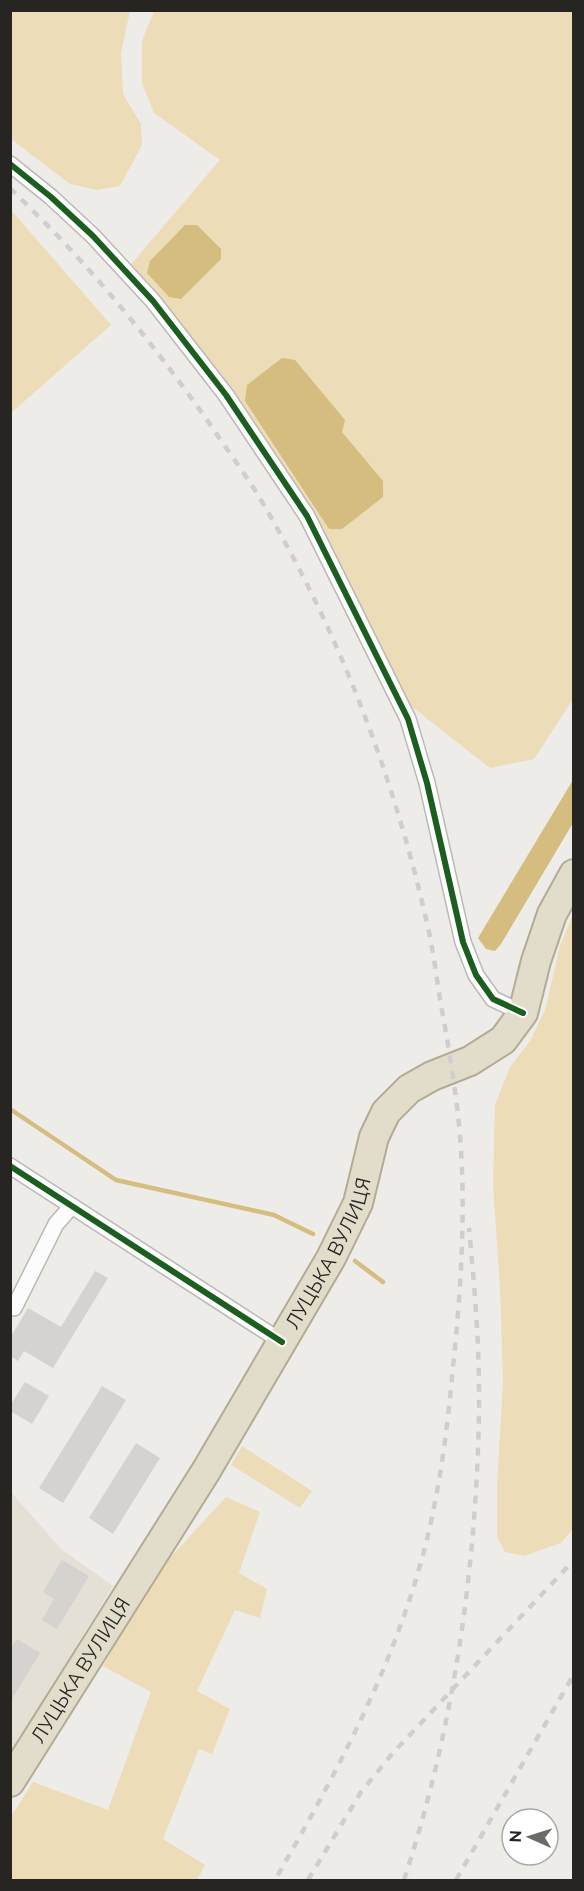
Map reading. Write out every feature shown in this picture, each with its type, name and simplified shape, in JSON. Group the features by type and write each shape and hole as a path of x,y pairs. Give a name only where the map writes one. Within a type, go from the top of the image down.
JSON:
{"highway":[{"name":"ЛУЦЬКА ВУЛИЦЯ","path":"10,1782 206,1470 331,1258 358,1203 374,1137 386,1112 409,1089 432,1076 470,1061 503,1040 523,1013 536,961 552,914 573,874"}],"street":[{"path":"10,164 51,197 93,236 153,301 226,395 307,516 408,719 427,783 463,942 476,975 494,999 523,1013"},
{"path":"10,1166 282,1342"},
{"path":"14,1308 56,1224 71,1207"}],"shaded area":[{"path":"10,11 130,11 121,53 123,94 141,124 142,145 120,186 97,190 70,184 11,139"},
{"path":"154,11 573,11 573,699 534,759 490,768 411,706 323,534 127,269 220,160 154,113 142,83 142,41"},
{"path":"11,210 111,325 10,413"},
{"path":"185,225 197,225 221,249 221,259 181,299 169,297 147,273 150,261"},
{"path":"282,358 295,360 345,420 342,432 383,481 383,497 342,529 329,529 245,401 247,385"},
{"path":"573,780 573,823 501,944 495,951 486,949 478,938"},
{"path":"573,914 573,1529 561,1543 524,1556 505,1552 497,1537 497,1486 503,1381 493,1185 495,1105 510,1067 530,1041 545,1010 560,946"},
{"path":"242,1446 312,1491 300,1508 231,1465"},
{"path":"10,1491 61,1549 113,1586 11,1752"},
{"path":"226,1497 260,1512 239,1573 267,1589 260,1618 235,1610 197,1691 230,1709 212,1754 199,1749 163,1839 205,1865 197,1880 11,1880 10,1818 33,1782 108,1810 151,1692 103,1666 157,1572"}],"building":[{"path":"95,1271 108,1278 53,1368 24,1351 18,1361 10,1356 10,1338 28,1308 61,1327"},
{"path":"25,1382 49,1396 32,1424 10,1411 10,1406"},
{"path":"102,1386 126,1400 63,1503 39,1488"},
{"path":"136,1443 160,1458 113,1534 89,1518"},
{"path":"62,1560 89,1576 57,1629 42,1620 54,1599 43,1592"},
{"path":"17,1639 40,1653 10,1702 10,1649"}],"waterway":[{"path":"10,1109 116,1180 274,1215 313,1234"},
{"path":"355,1261 383,1282"}],"railway":[{"path":"10,188 89,270 127,314 180,383 256,492 313,596 360,705 399,817 429,932 449,1053 462,1164 462,1251 448,1418 441,1469 426,1544 406,1610 374,1690 337,1767 275,1880"},
{"path":"404,1880 436,1766 448,1709 459,1650 473,1533 479,1392 477,1322 469,1228"},
{"path":"308,1880 361,1792 392,1754 574,1560"},
{"path":"456,1880 574,1674"}],"cycle path":[{"path":"10,164 51,197 93,236 153,301 226,395 307,516 408,719 427,783 463,942 476,975 493,999 523,1013"},
{"path":"10,1166 282,1342"}]}
